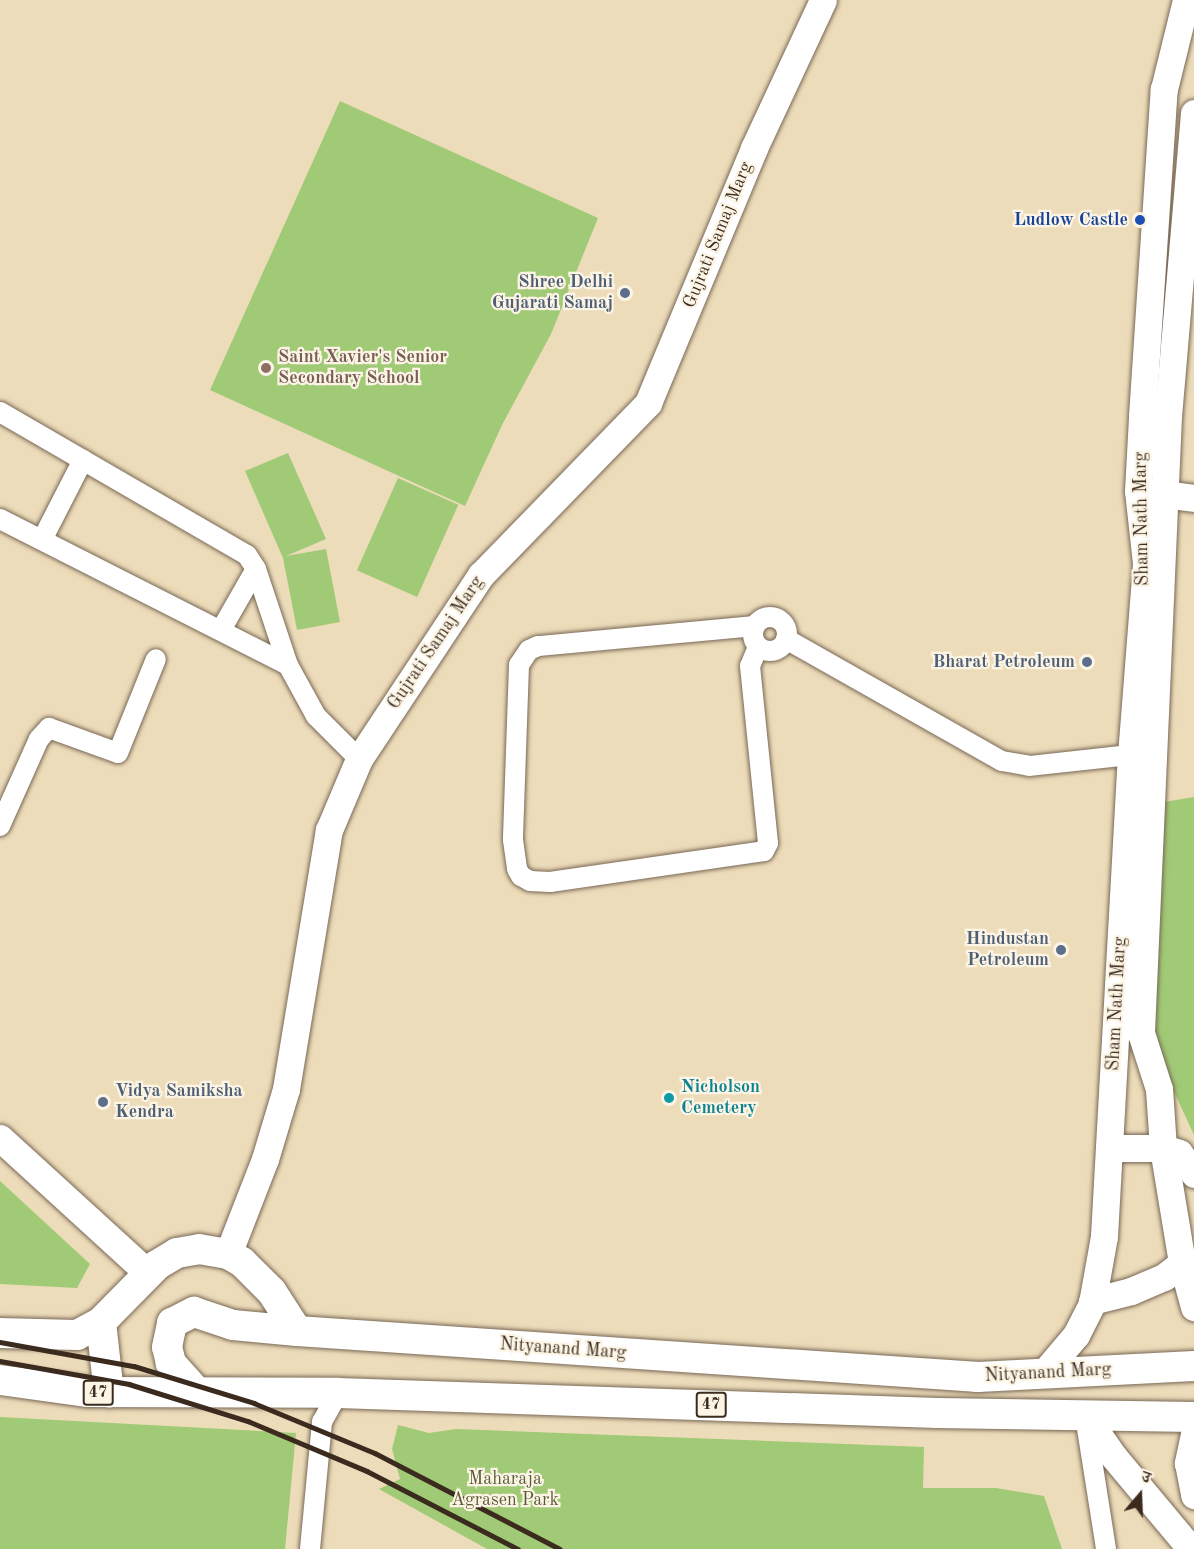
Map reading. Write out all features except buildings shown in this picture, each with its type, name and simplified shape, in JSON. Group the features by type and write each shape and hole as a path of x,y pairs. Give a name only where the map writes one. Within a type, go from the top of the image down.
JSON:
{"main road":[{"name":"Gujrati Samaj Marg","path":"228,1254 265,1159 286,1089 329,830 359,759 481,575 648,403 754,148 823,0"},
{"name":"Sham Nath Marg","path":"1042,1374 1076,1335 1092,1301 1104,1236 1131,755 1146,563 1138,491 1164,89 1186,0"},
{"name":"Sham Nath Marg","path":"1194,113 1182,278 1168,417 1141,1033 1159,1089 1163,1148 1182,1263 1194,1307"},
{"path":"1138,491 1194,498"},
{"path":"0,1138 148,1273"},
{"path":"1109,1148 1163,1148 1179,1153 1194,1174"},
{"path":"0,1333 78,1335 101,1322 148,1273 166,1258 188,1250 228,1254 258,1276 297,1331"},
{"path":"1092,1301 1131,1291 1164,1277 1182,1263"},
{"name":"Nityanand Marg","path":"196,1391 168,1354 168,1331 179,1317 202,1312 233,1325 297,1331 978,1377 1194,1366"},
{"path":"101,1322 110,1393"},
{"name":"Nityanand Marg","path":"0,1380 110,1393 196,1391 338,1393 959,1413 1084,1413 1194,1417"},
{"path":"1084,1413 1114,1457 1191,1549"},
{"path":"1194,1434 1188,1463 1194,1495"}],"street":[{"path":"1182,278 1194,209"},
{"path":"0,412 247,555 256,569 288,665 322,724 345,742 359,759"},
{"path":"42,540 83,460"},
{"path":"0,519 288,665"},
{"path":"221,630 256,569"},
{"path":"754,626 753,637 758,647 750,666 768,843 764,851 550,882 530,881 521,876 517,869 513,840 518,677 519,665 529,650 538,646 754,626 768,617 778,620 785,627 786,639 775,650 758,647"},
{"path":"786,639 1002,761 1029,766 1131,755"},
{"path":"0,826 39,739 49,728 118,753 156,659"},
{"path":"310,1549 322,1422 338,1393"},
{"path":"1084,1413 1087,1451 1106,1549"}],"green space":[{"path":"340,101 598,218 551,334 502,425 465,506 210,390"},
{"path":"288,453 326,539 286,556 326,549 340,622 297,630 283,558 245,471"},
{"path":"398,478 458,505 417,597 357,570"},
{"path":"1194,797 1194,1135 1153,1046 1164,802"},
{"path":"0,1181 90,1264 77,1288 0,1284"},
{"path":"0,1417 296,1433 285,1549 0,1549"},
{"name":"Maharaja Agrasen Park","path":"398,1425 429,1433 456,1429 924,1447 923,1488 996,1488 1044,1496 1062,1549 487,1549 379,1489 400,1479 392,1449"}],"railway":[{"path":"0,1342 134,1366 254,1403 375,1453 560,1549"},
{"path":"0,1361 129,1384 248,1421 367,1471 518,1549"}],"place":[{"name":"Ludlow Castle","path":"1140,220"},
{"name":"Shree Delhi Gujarati Samaj","path":"625,293"},
{"name":"Saint Xavier's Senior Secondary School","path":"266,368"},
{"name":"Bharat Petroleum","path":"1087,662"},
{"name":"Hindustan Petroleum","path":"1061,950"},
{"name":"Nicholson Cemetery","path":"669,1098"},
{"name":"Vidya Samiksha Kendra","path":"103,1102"}]}
